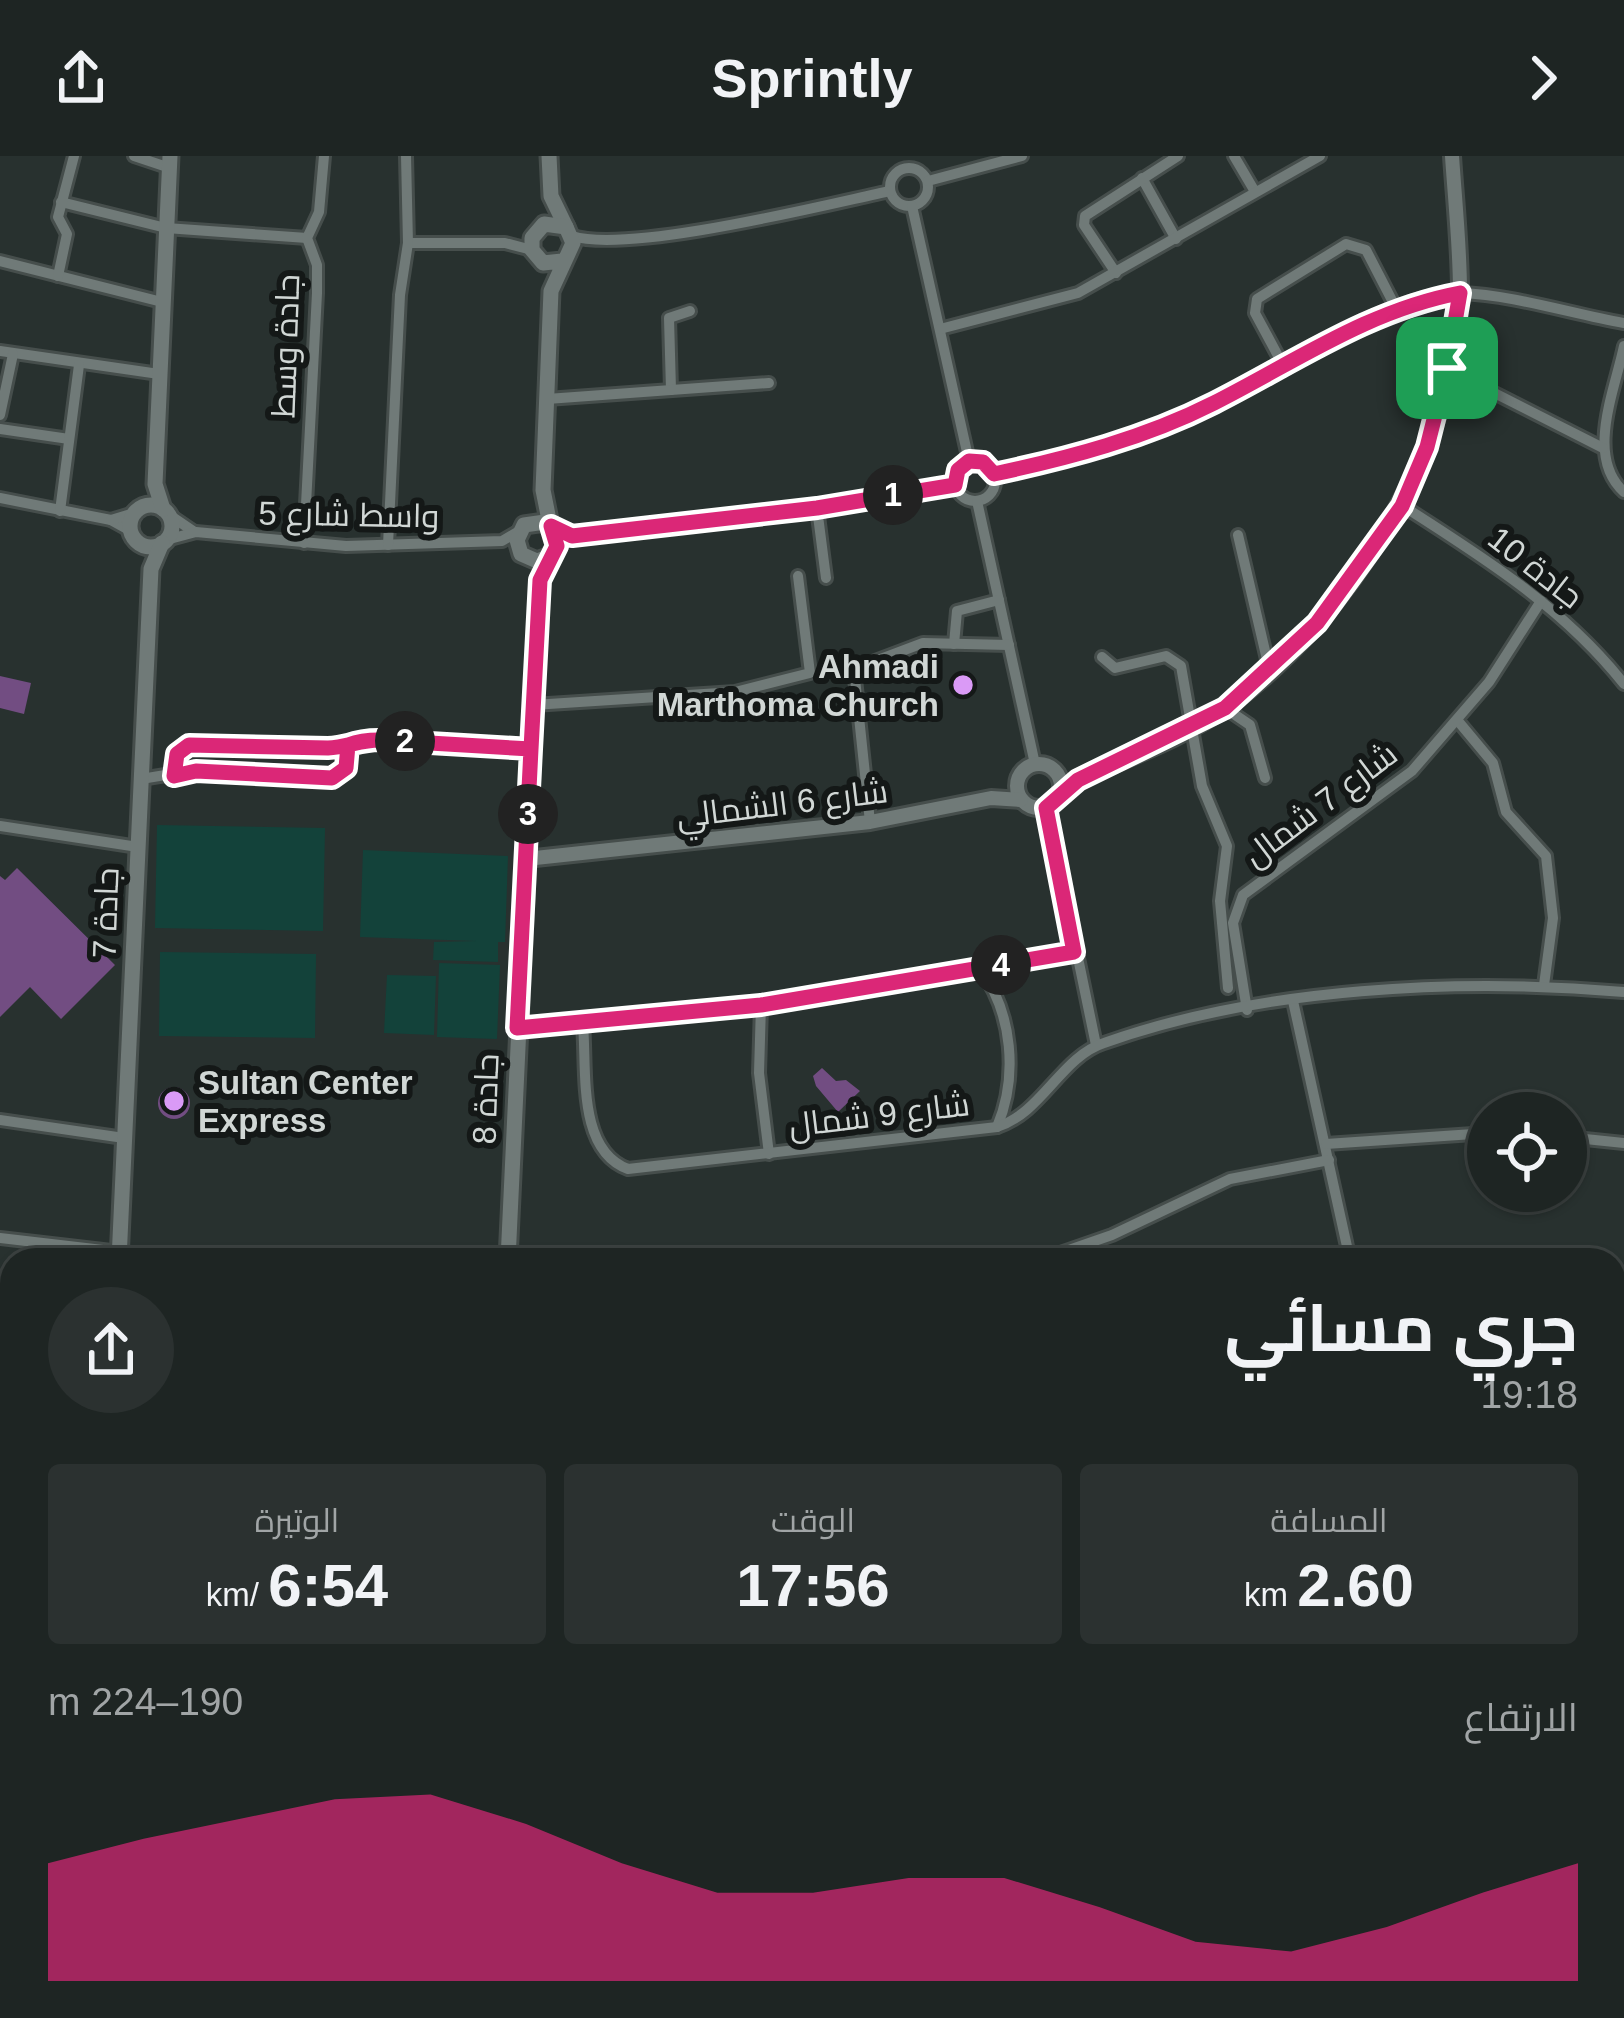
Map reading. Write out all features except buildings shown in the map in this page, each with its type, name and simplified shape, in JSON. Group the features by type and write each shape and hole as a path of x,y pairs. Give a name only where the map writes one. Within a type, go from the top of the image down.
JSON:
{"main road":[{"path":"543,490 522,528 526,557 552,555 558,538 543,490 551,291 568,244 551,196 549,156"},
{"path":"138,510 165,511 155,484 170,162"},
{"path":"551,196 537,229 534,254 551,291"},
{"path":"537,229 552,222 568,244"},
{"path":"534,254 552,265 568,244"},
{"path":"155,484 138,510 135,537 164,541"},
{"name":"جادة 7","path":"120,1248 152,568 172,527 165,511"},
{"path":"522,528 539,520 551,525"},
{"name":"جادة 7","path":"135,537 152,568"},
{"name":"جادة 8","path":"508,1248 540,580 552,555"},
{"name":"جادة 8","path":"526,557 540,580"}],"street":[{"path":"58,276 67,234 58,217 74,156"},
{"path":"134,156 170,162"},
{"name":"جادة وسط","path":"304,543 317,279 307,238 320,212 324,156"},
{"path":"388,545 400,295 408,243 406,156"},
{"path":"928,181 1022,156"},
{"path":"1117,273 1084,219 1178,156"},
{"path":"1234,156 1254,190"},
{"path":"940,329 1078,293 1320,156"},
{"path":"1035,764 1018,778 1021,800 1032,808 1053,802 1097,771 1225,708 1317,623 1402,506 1427,447 1460,293 1452,156"},
{"path":"903,162 923,172 928,181 922,202 912,206 895,200 890,191 890,181 903,162"},
{"path":"1142,178 1176,239"},
{"path":"568,244 728,224 890,191"},
{"path":"61,202 166,228 307,238"},
{"path":"912,206 969,461"},
{"path":"505,243 537,229"},
{"path":"408,243 505,243 534,254"},
{"path":"1283,365 1255,313 1257,299 1346,244 1366,250 1397,310"},
{"path":"0,261 162,302"},
{"path":"994,474 1062,460 1157,428 1397,310 1460,293 1624,323"},
{"path":"671,390 669,318 690,311"},
{"path":"1624,346 1604,448 1606,468 1624,492"},
{"path":"0,415 6,352 159,374"},
{"path":"60,511 79,365"},
{"path":"1447,368 1604,448"},
{"path":"547,399 769,383"},
{"path":"0,429 69,439"},
{"path":"969,461 983,462 994,474 992,491 976,501 962,496 955,485 958,470 969,461"},
{"path":"551,525 572,536 817,508 955,485"},
{"path":"0,499 110,520 135,537"},
{"path":"976,501 1035,764"},
{"name":"جادة 10","path":"1402,506 1501,568 1624,684"},
{"path":"817,508 826,578"},
{"path":"110,520 138,510"},
{"name":"واسط شارع 5","path":"165,511 196,532"},
{"path":"522,528 502,542 526,557"},
{"name":"واسط شارع 5","path":"164,541 196,532 304,543 502,542"},
{"path":"1238,535 1270,668"},
{"path":"552,555 572,536"},
{"path":"533,705 735,692 810,673 798,576"},
{"path":"954,644 957,611 999,600"},
{"name":"شارع 7 شمال","path":"1246,1010 1233,922 1243,895 1374,803 1458,721 1541,602"},
{"path":"869,821 852,672 860,664 905,653 923,643 1009,645"},
{"path":"1102,657 1115,668 1174,657 1181,666 1202,786 1227,845 1220,901 1228,988"},
{"path":"1225,708 1250,725 1265,778"},
{"path":"1458,721 1493,763 1506,812 1546,856 1552,918 1544,985"},
{"path":"174,776 177,754 189,745 348,745 379,740 531,749"},
{"path":"141,779 196,771 332,778 346,768 348,745"},
{"path":"1035,764 1057,773 1097,771"},
{"path":"1057,773 1053,802 1074,952 1096,1045 1293,1001 1402,987 1544,985 1624,992"},
{"name":"شارع 6 الشمالي","path":"982,799 1018,778"},
{"name":"شارع 6 الشمالي","path":"526,855 869,821 982,799 1021,800"},
{"path":"0,826 138,847"},
{"path":"517,1028 761,1005 1074,952"},
{"path":"980,969 993,987 1007,1029 1008,1102 997,1127"},
{"path":"1293,1001 1347,1248"},
{"path":"761,1005 759,1073 769,1154"},
{"name":"شارع 9 شمال","path":"583,1024 596,1144 609,1160 628,1169 997,1127 1022,1115 1096,1045"},
{"path":"0,1120 124,1138"},
{"path":"1326,1144 1467,1134"},
{"path":"1587,1139 1624,1143"},
{"path":"1075,1248 1230,1179 1329,1160"},
{"path":"0,1238 67,1248"}],"green space":[{"path":"157,825 325,828 323,931 155,928"},
{"path":"363,850 508,856 505,942 498,942 498,962 433,960 434,942 476,941 360,937"},
{"path":"160,952 316,954 315,1038 159,1036"},
{"path":"439,963 500,965 497,1039 437,1037"},
{"path":"387,975 436,976 434,1035 384,1033"}],"place":[{"name":"Ahmadi Marthoma Church","path":"963,685"},
{"name":"Sultan Center Express","path":"174,1101"}],"route":[{"path":"1447,368 1427,447 1402,506 1317,623 1225,708 1078,780 1046,808 1074,952 761,1005 517,1028 531,749 379,740 371,740 356,742 348,745 346,768 332,778 196,771 174,776 177,754 189,745 328,748 356,742 379,740 531,749 540,580 558,538 551,526 572,536 817,508 955,485 958,470 969,461 983,462 994,474 1062,460 1212,404 1344,332 1419,301 1460,293 1447,368"}]}
